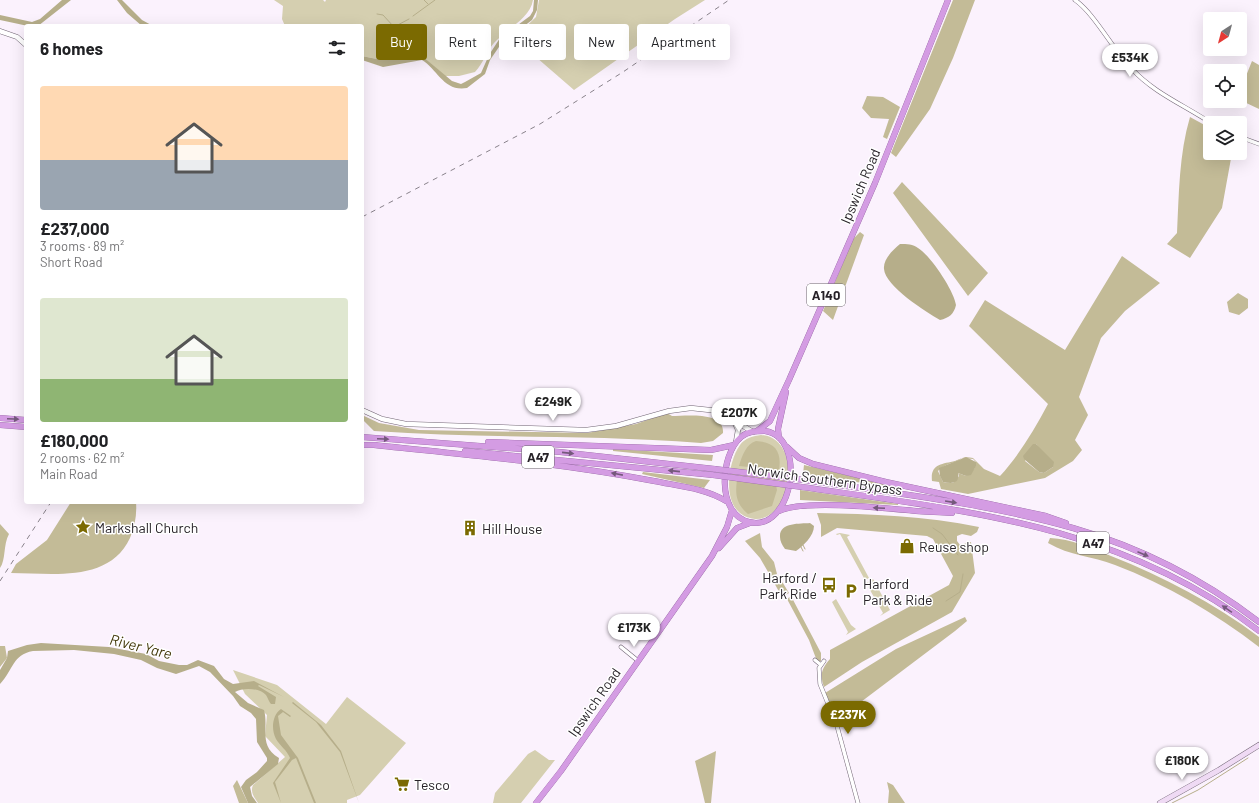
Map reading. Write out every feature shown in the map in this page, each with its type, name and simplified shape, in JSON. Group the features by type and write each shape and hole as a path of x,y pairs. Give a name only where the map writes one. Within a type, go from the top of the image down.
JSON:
{"highway":[{"name":"Ipswich Road","path":"755,431 770,421 789,380 875,183 948,0"},
{"name":"Ipswich Road","path":"779,438 778,429 789,380"},
{"path":"0,418 24,420"},
{"path":"0,425 24,427"},
{"path":"755,431 769,432 779,438 787,447 790,481 786,496 779,511 768,520 750,523 739,518 726,501 726,471 735,444 745,434 755,431"},
{"name":"Norwich Southern Bypass","path":"364,437 560,452 715,469 804,480 945,501 1032,517 1074,528 1148,556 1199,583 1259,622"},
{"name":"A47","path":"404,440 705,449 723,448 735,444"},
{"name":"Norwich Southern Bypass","path":"364,445 537,457 713,476 802,487 945,508 1020,522 1057,531 1106,547 1170,576 1225,607 1259,631"},
{"name":"A47","path":"374,445 614,473 710,493 726,501"},
{"name":"A47","path":"787,447 799,458 813,464 886,482 1046,516 1088,530 1124,546"},
{"name":"A47","path":"779,511 787,507 803,505 948,512 1057,531"},
{"name":"Ipswich Road","path":"712,556 727,527 732,510"},
{"name":"Ipswich Road","path":"536,803 561,771 637,660 712,556 737,528 750,523"}],"main road":[{"path":"1160,803 1219,770 1259,745"}],"street":[{"path":"1075,0 1087,11 1120,57 1144,81 1167,98 1203,118"},
{"path":"0,31 17,37 24,43"},
{"path":"1247,139 1259,144"},
{"path":"364,411 382,419 406,424 562,431 616,426 669,411 691,408 719,411 755,431"},
{"path":"733,419 738,430 735,444"},
{"path":"621,647 637,660"},
{"path":"815,660 821,665"},
{"path":"824,661 818,674 820,684 838,726 858,803"}],"shaded area":[{"path":"62,0 71,0 41,24 24,25 0,20 0,15 32,22 40,19"},
{"path":"117,0 122,0 142,20 149,24 140,24 127,13"},
{"path":"274,0 323,0 325,2 326,0 533,0 527,13 516,24 499,24 499,38 491,47 491,24 435,24 435,60 483,60 475,72 459,76 445,76 427,60 427,24 376,24 376,59 364,56 364,24 284,24 282,19 283,6"},
{"path":"534,0 538,0 537,10 532,20 527,24 519,24 530,16 533,11"},
{"path":"539,0 705,0 668,24 637,24 637,46 629,51 629,24 574,24 574,60 617,60 574,90 539,60 566,60 566,24 529,24 536,17"},
{"path":"953,0 975,0 953,58 930,109 896,157 891,153"},
{"path":"499,40 499,47 491,59 491,52"},
{"path":"364,56 376,60 422,60 383,67 364,61"},
{"path":"422,60 427,60 452,81 461,84 481,73 487,60 490,60 485,74 467,88 453,87 447,84 428,64"},
{"path":"1252,61 1259,65 1259,109 1247,103 1247,74"},
{"path":"867,96 883,97 900,107 887,139 883,137 889,119 871,118 862,108"},
{"path":"1190,117 1203,124 1203,160 1231,160 1222,208 1190,258 1167,244 1177,233 1179,189 1186,131"},
{"path":"902,182 988,273 968,296 893,193"},
{"path":"860,232 864,235 833,320 823,311 853,239"},
{"path":"900,244 912,245 923,252 947,283 956,305 954,311 948,317 940,320 925,311 898,290 886,276 884,269 885,262"},
{"path":"1122,256 1160,283 1125,311 1101,338 1079,397 1088,415 1075,440 1082,450 1073,461 1045,478 968,494 941,489 939,482 932,481 932,475 935,468 946,463 955,461 962,458 966,457 973,458 984,469 1000,476 1026,442 1048,404 969,326 985,300 1065,350","holes":["1036,444 1053,467 1044,473 1039,472 1025,461","962,458 973,459 976,464 974,469 968,475 966,476 958,473 959,476 953,483 943,482 938,471 941,468"]},
{"path":"1238,293 1248,299 1248,308 1239,315 1229,312 1227,302"},
{"path":"667,413 672,416 704,416 718,421 722,426 723,433 713,441 701,443 619,438 456,435 374,431 364,421 364,416 379,423 419,430 587,433 636,424"},
{"path":"761,435 775,440 783,450 788,463 788,479 784,494 778,507 768,516 755,519 744,516 732,503 729,477 733,459 740,445 749,438"},
{"path":"756,441 768,443 776,449 780,463 779,470 739,466 743,454 747,448"},
{"path":"1033,444 1036,444 1054,462 1053,467 1044,473 1039,472 1024,459 1023,456"},
{"path":"613,449 713,455 712,461 613,451"},
{"path":"966,457 976,462 976,466 971,475 966,476 958,473 957,481 949,483 943,482 940,476 939,468"},
{"path":"804,465 897,487 803,474"},
{"path":"643,472 710,480 704,488 642,474"},
{"path":"737,480 776,485 777,490 772,506 748,514 741,506 737,498"},
{"path":"800,490 898,504 898,505 800,500"},
{"path":"70,504 136,504 136,516 130,538 121,552 108,562 94,569 61,574 11,573 16,564 47,540"},
{"path":"817,513 919,518 979,527 977,532 971,536 962,534 957,536 957,541 960,545 971,542 975,573 952,612 862,662 824,687 822,672 830,659 830,650 949,585 953,576 933,539 927,536 837,528 821,537 821,525"},
{"path":"810,523 814,526 814,530 805,544 796,551 785,549 780,538 783,529 786,526"},
{"path":"0,524 9,534 0,568"},
{"path":"760,533 762,547 774,562 777,574 771,577 760,558 745,541"},
{"path":"840,533 850,535 847,537 869,578 865,580 840,534 836,534"},
{"path":"1050,538 1081,544 1131,564 1169,582 1224,613 1259,637 1259,647 1208,611 1153,581 1115,565 1065,551 1048,543"},
{"path":"778,575 789,593 782,597 772,579"},
{"path":"873,579 890,610 880,616 883,613 866,583"},
{"path":"791,596 821,653 821,661 817,661 809,640 787,599"},
{"path":"836,599 851,625 856,629 846,635 848,632 832,602"},
{"path":"965,617 967,621 955,631 837,720 825,693 896,649"},
{"path":"41,643 109,647 146,654 159,661 179,665 187,665 198,660 214,666 224,679 233,684 254,681 284,697 259,685 258,686 276,697 275,704 271,704 266,695 260,691 242,689 235,692 248,703 264,710 266,742 268,748 279,758 278,764 250,787 252,796 257,803 248,803 241,787 246,780 257,772 267,761 267,758 257,742 256,719 251,713 240,706 233,696 210,672 199,666 176,674 157,668 141,660 114,654 74,650 33,651 26,653 17,659 0,684 0,670 7,658 8,651 27,645"},
{"path":"0,646 5,646 7,658 0,667"},
{"path":"233,670 277,685 326,724 347,697 406,743 360,795 347,800 347,803 258,803 252,792 253,785 285,757 265,736 267,715 245,694"},
{"path":"293,702 321,725 341,751 359,803 340,752 316,722 292,703"},
{"path":"281,709 291,716 290,717 283,712 278,716 281,735 298,758 316,803 314,803 296,758 292,760 275,782 281,803 273,783 290,758 279,744 273,731 274,719"},
{"path":"535,750 549,760 555,760 521,803 493,803 495,793 528,754"},
{"path":"716,751 711,803 705,803 695,761"},
{"path":"237,780 248,803 239,803 233,786"},
{"path":"887,782 893,785 905,803 888,803 889,791"}],"waterway":[{"path":"424,0 428,4"},
{"path":"413,16 435,0"},
{"path":"377,14 383,15 394,27 409,19"},
{"path":"933,528 942,534 958,555"},
{"path":"803,545 805,549"},
{"path":"801,547 803,551"},
{"path":"946,601 960,592 963,574"},
{"path":"1172,803 1198,790 1248,758"}],"railway":[{"path":"364,216 540,124 623,72 729,0"},
{"path":"0,581 50,504"}],"place":[{"name":"Markshall Church","path":"83,527"},
{"name":"Hill House","path":"470,528"},
{"name":"Reuse shop","path":"907,546"},
{"name":"Harford / Park Ride","path":"829,585"},
{"name":"Harford Park & Ride","path":"851,591"},
{"name":"Tesco","path":"402,784"}],"water label":[{"name":"River Yare","path":"141,646"}]}
